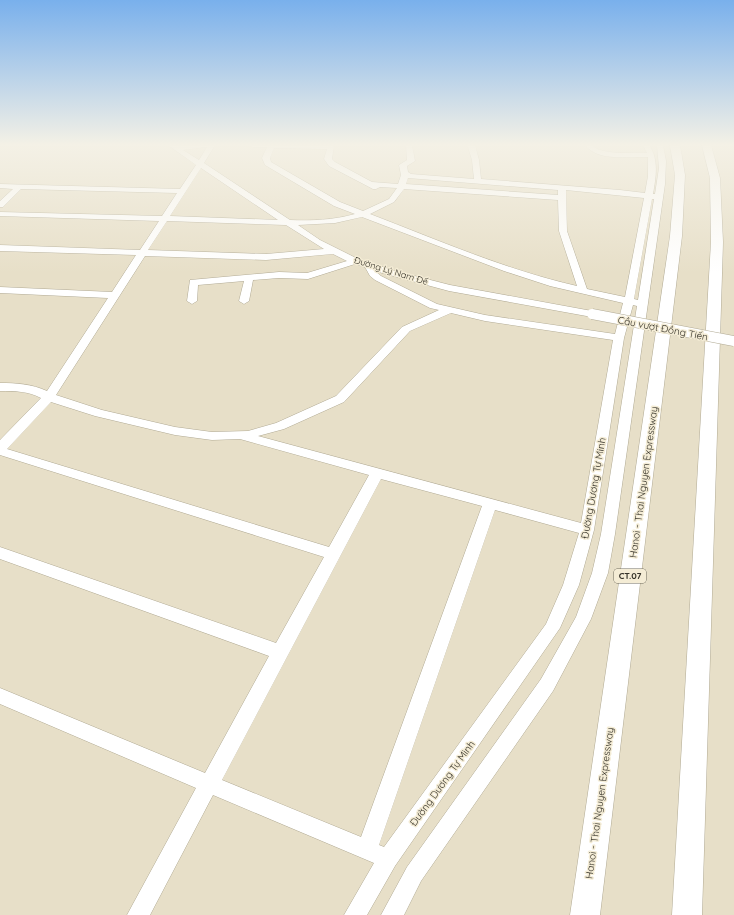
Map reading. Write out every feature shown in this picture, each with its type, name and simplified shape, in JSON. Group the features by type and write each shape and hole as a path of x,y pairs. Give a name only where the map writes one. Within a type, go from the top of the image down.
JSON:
{"highway":[{"name":"Hanoi - Thai Nguyen Expressway","path":"585,915 676,236 679,188"},
{"path":"687,915 717,242 715,188"}],"street":[{"path":"0,205 18,188"},
{"path":"75,188 183,191"},
{"path":"0,448 49,397 185,188"},
{"name":"Đường Lý Nam Đế","path":"236,188 333,251 355,261 392,273 449,288 592,314"},
{"path":"310,188 337,204 507,269 583,291 636,302"},
{"path":"377,188 396,196"},
{"path":"0,214 306,223 347,220 364,214 392,200 401,188"},
{"path":"425,188 563,198"},
{"path":"558,188 623,192 653,196"},
{"path":"562,188 563,231 583,291"},
{"name":"Đường Dương Tự Minh","path":"392,915 414,874 547,685 583,618 600,573 608,534 636,302 653,196 653,188"},
{"path":"0,248 266,257 333,251"},
{"path":"192,301 193,282 279,275 308,276 355,261"},
{"path":"367,265 373,274 378,278 426,303 450,310 485,318 619,338"},
{"path":"244,301 249,278"},
{"path":"0,290 115,295"},
{"name":"Đường Dương Tự Minh","path":"355,915 388,859 552,628 571,585 586,530 619,338 636,302"},
{"path":"0,387 18,387 35,390 49,397 99,412 175,431 212,436 238,436 262,432 280,426 340,400 406,329 450,310"},
{"name":"Cầu vượt Đồng Tiến","path":"592,314 734,341"},
{"path":"238,436 586,530"},
{"path":"0,452 333,554"},
{"path":"138,915 377,473"},
{"path":"367,850 490,503"},
{"path":"0,553 280,652"},
{"path":"0,696 388,859"}]}
